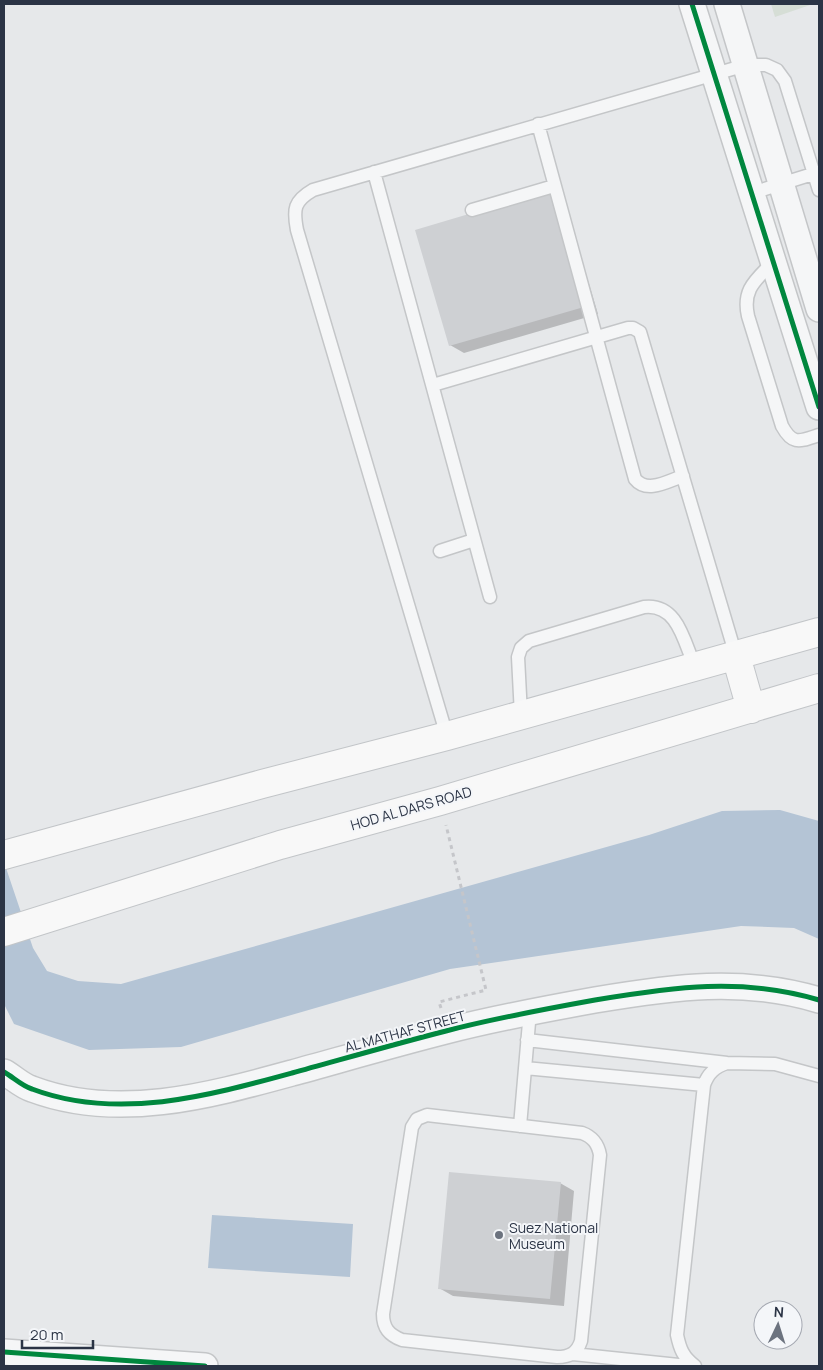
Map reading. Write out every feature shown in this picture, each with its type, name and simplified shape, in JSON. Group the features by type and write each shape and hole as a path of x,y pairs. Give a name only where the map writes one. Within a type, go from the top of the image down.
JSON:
{"main road":[{"path":"11,853 262,784 447,736 819,632"},
{"path":"736,656 751,709"},
{"name":"HOD AL DARS ROAD","path":"4,932 280,845 440,800 819,688"}],"street":[{"path":"692,4 818,401"},
{"path":"727,4 819,309"},
{"name":"AL MATHAF STREET","path":"4,1072 30,1089 72,1100 114,1104 158,1104 245,1086 446,1031 530,1011 649,991 722,985 759,987 796,993 819,1000"},
{"path":"4,1352 205,1366"}],"lane":[{"path":"447,736 295,219 295,208 301,197 313,190 746,65 766,65 777,70 785,81 817,173 819,190"},
{"path":"538,124 635,479 639,484 652,486 683,476"},
{"path":"374,172 490,597"},
{"path":"752,193 817,173"},
{"path":"472,210 554,186"},
{"path":"773,262 749,288 746,302 748,316 786,434 793,440 799,441 819,435"},
{"path":"432,385 628,328 634,328 640,332 736,656"},
{"path":"440,550 474,540"},
{"path":"522,715 518,657 521,648 529,641 644,607 662,608 670,614 675,621 695,667"},
{"path":"520,1126 530,1011"},
{"path":"528,1040 727,1064 776,1064 819,1076"},
{"path":"695,1366 686,1359 679,1348 677,1335 704,1085 706,1077 712,1071 718,1066 727,1064"},
{"path":"525,1068 704,1085"},
{"path":"573,1354 581,1341 600,1155 595,1141 582,1133 427,1115 417,1119 414,1122 387,1284 383,1323 387,1331 394,1337 402,1340 557,1357 573,1354 688,1366"}],"path":[{"path":"440,800 486,990 439,1002 446,1031"}],"shaded area":[{"path":"771,4 813,4 775,17"}],"water":[{"path":"780,810 819,821 819,939 794,928 741,926 450,969 181,1047 89,1050 14,1024 4,1004 4,862 33,948 47,971 78,981 121,984 649,835 722,811"},
{"path":"212,1215 353,1224 350,1277 208,1268"}],"building":[{"path":"550,190 584,307 449,346 415,230"},
{"name":"Suez National Museum","path":"449,1172 561,1182 550,1299 438,1289"}],"cycle path":[{"path":"692,4 819,407"},
{"path":"4,1072 28,1088 64,1098 97,1103 162,1102 228,1090 483,1022 624,995 680,988 735,986 762,988 819,1000"},
{"path":"4,1352 205,1366"}],"place":[{"name":"Suez National Museum","path":"499,1235"}]}
